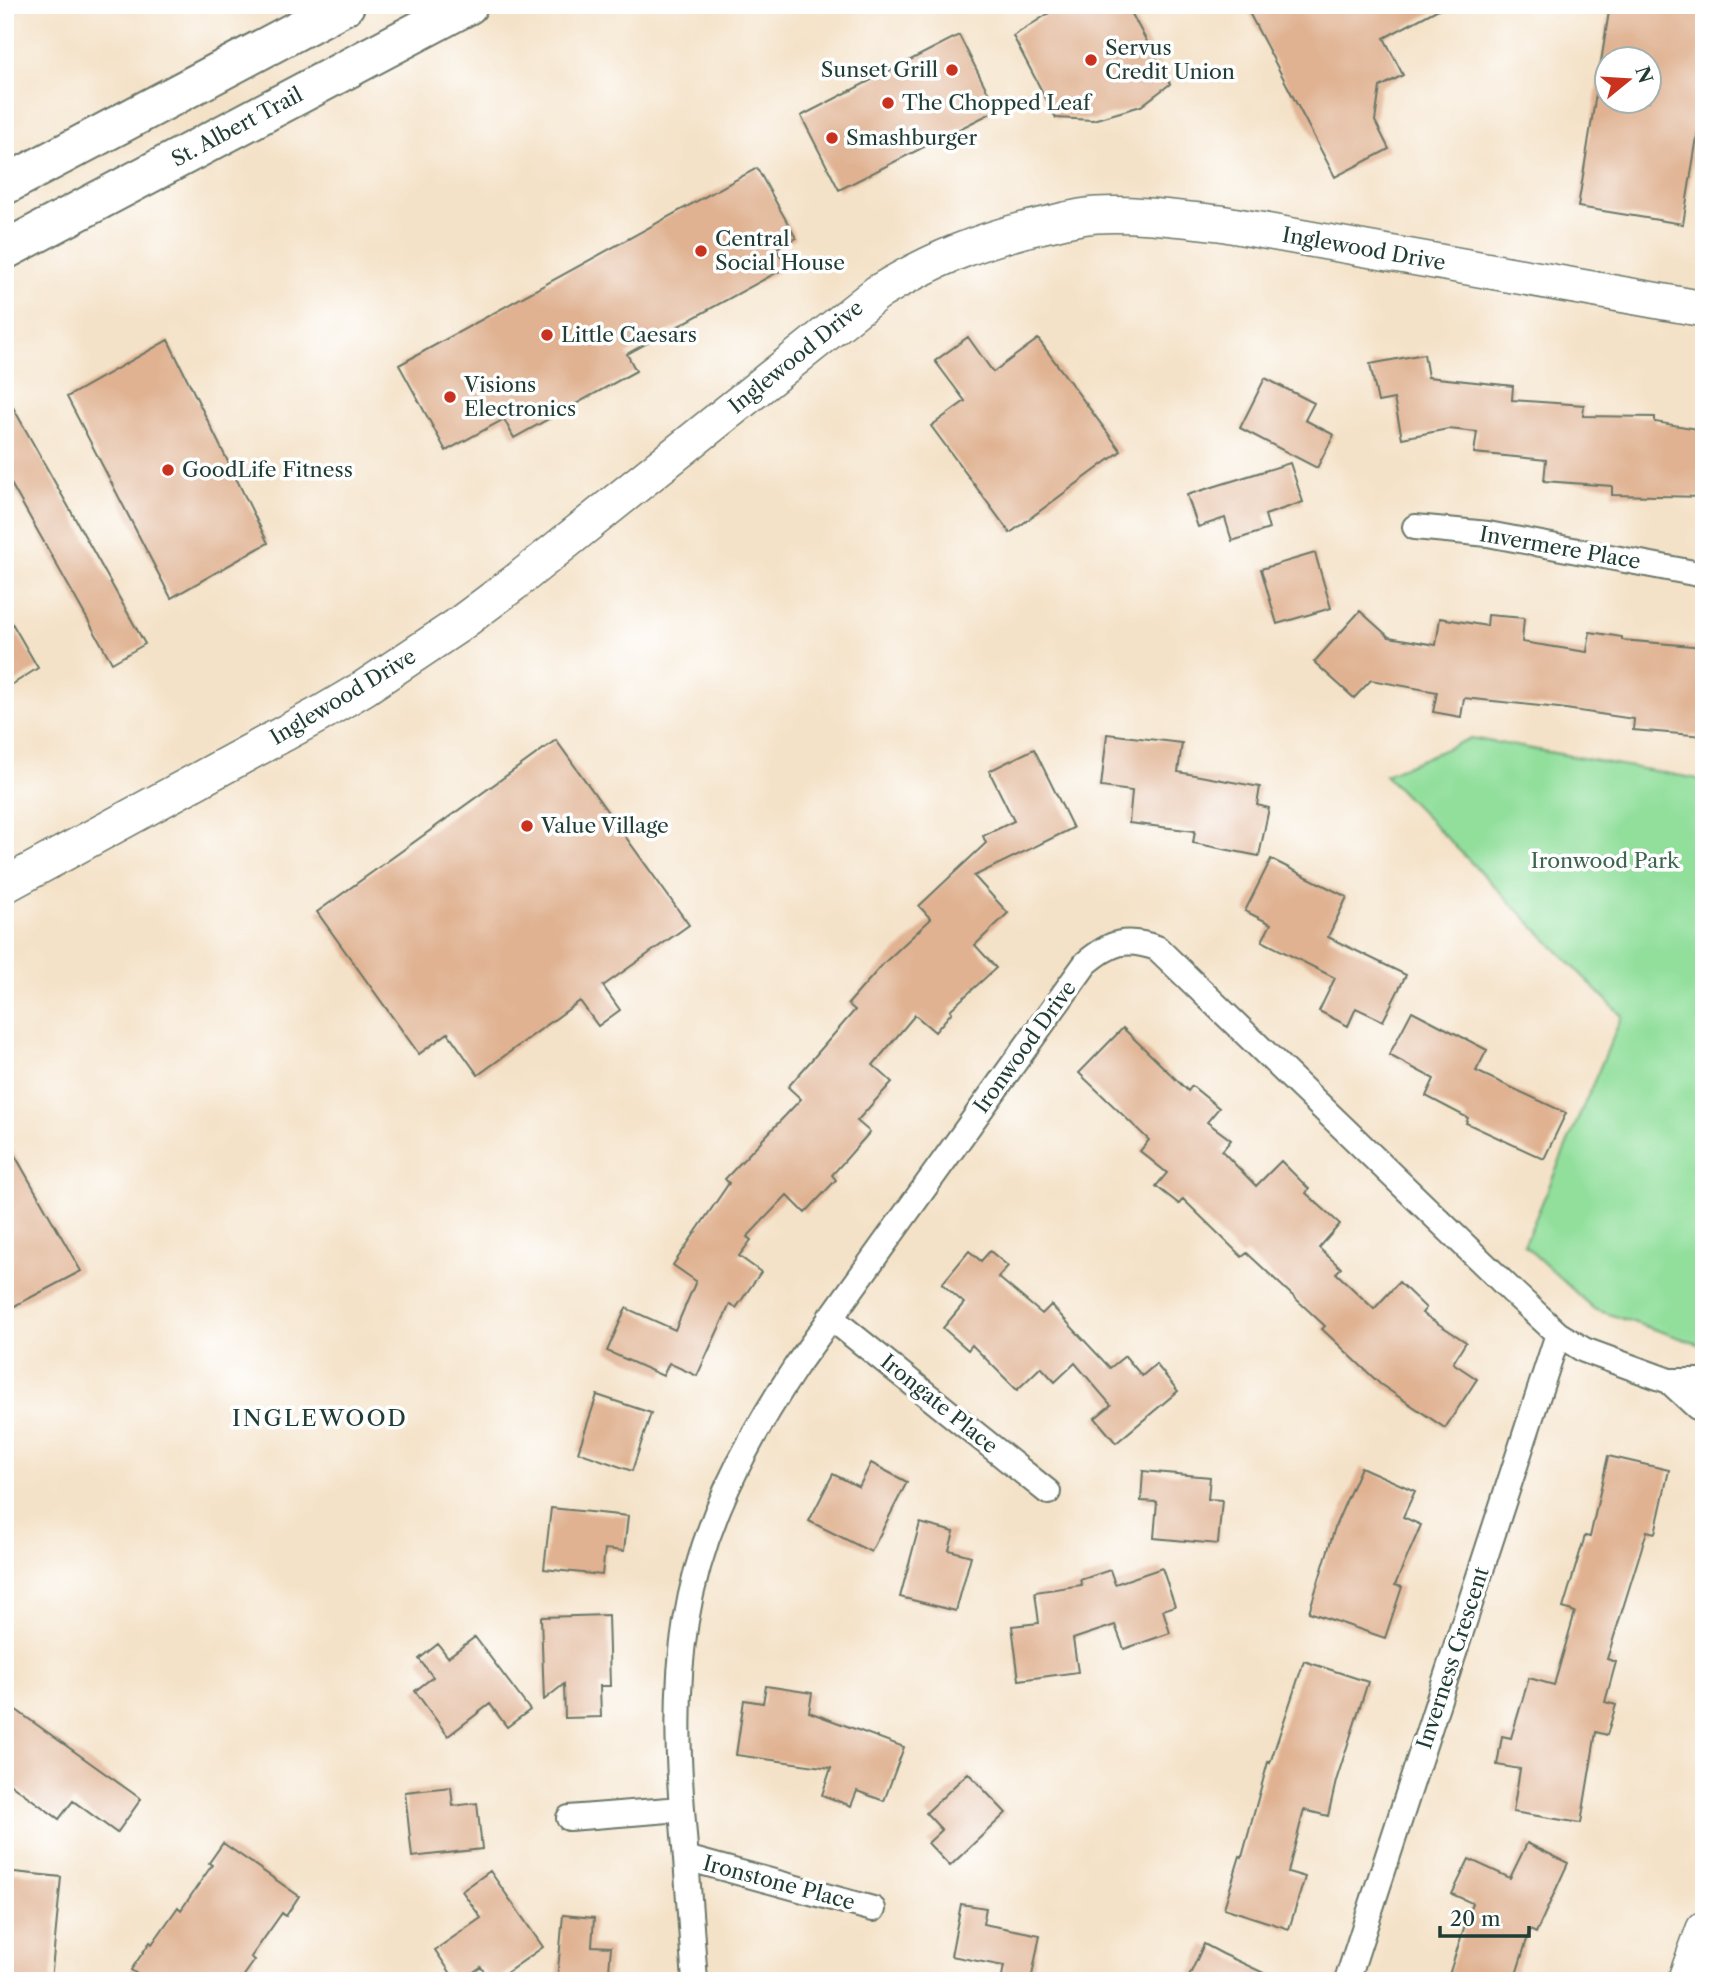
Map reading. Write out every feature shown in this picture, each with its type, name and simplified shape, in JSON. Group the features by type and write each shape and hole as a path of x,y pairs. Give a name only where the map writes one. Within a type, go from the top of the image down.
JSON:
{"main road":[{"path":"5,185 345,5"},
{"name":"St. Albert Trail","path":"5,250 468,5"}],"street":[{"name":"Inglewood Drive","path":"5,886 320,714 384,675 513,584 877,293 910,272 949,254 1013,231 1096,215 1220,223 1704,309"},
{"name":"Invermere Place","path":"1415,527 1488,534 1704,575"},
{"name":"Ironwood Drive","path":"695,1981 677,1742 679,1673 686,1619 700,1561 716,1512 765,1412 830,1317 1086,963 1100,951 1113,944 1126,942 1157,947 1569,1343 1600,1358 1669,1381 1704,1381"},
{"name":"Irongate Place","path":"830,1317 1048,1492"},
{"name":"Inverness Crescent","path":"1347,1981 1558,1334"},
{"name":"Ironwood Drive","path":"1669,1381 1697,1407 1704,1409"},
{"path":"569,1818 681,1809"},
{"name":"Ironstone Place","path":"686,1858 873,1909"},
{"path":"1685,1981 1704,1929"}],"green space":[{"name":"Ironwood Park","path":"1471,738 1704,780 1704,1346 1594,1309 1524,1245 1622,1016 1385,775"}],"building":[{"name":"Servus Credit Union","path":"1062,5 1127,5 1170,84 1141,106 1093,120 1056,118 1013,36"},
{"path":"1245,5 1446,5 1384,38 1403,75 1380,87 1375,121 1389,149 1335,177"},
{"path":"1610,5 1704,5 1704,111 1701,112 1683,224 1578,207 1594,106 1594,116 1664,116 1664,46 1604,46"},
{"path":"959,35 997,110 839,190 801,116"},
{"path":"757,168 796,238 776,248 787,267 627,354 636,371 514,438 504,419 446,451 399,365"},
{"path":"968,337 993,372 1038,339 1121,451 1010,533 931,426 965,401 935,361"},
{"name":"GoodLife Fitness","path":"168,340 268,543 171,598 67,397"},
{"path":"1424,354 1428,377 1513,386 1512,400 1584,405 1583,416 1655,417 1655,422 1704,430 1704,497 1612,495 1612,486 1544,481 1546,460 1474,453 1477,432 1448,429 1402,438 1394,399 1378,402 1370,364"},
{"path":"1265,378 1314,403 1305,420 1334,435 1317,468 1240,428"},
{"path":"5,393 145,644 112,663 5,473"},
{"path":"1290,463 1303,502 1265,515 1269,529 1232,541 1225,518 1198,527 1187,495"},
{"path":"1315,553 1331,608 1277,624 1261,569"},
{"path":"5,611 38,668 5,689"},
{"path":"1360,611 1389,637 1436,645 1440,618 1487,626 1488,615 1524,618 1522,642 1587,652 1590,632 1622,637 1622,640 1704,647 1704,736 1633,730 1634,719 1464,698 1461,717 1433,712 1437,692 1371,680 1354,698 1314,662"},
{"path":"1107,734 1182,743 1178,772 1260,787 1257,805 1269,808 1259,856 1193,843 1195,831 1129,823 1132,791 1101,787"},
{"name":"Value Village","path":"556,740 689,925 603,986 620,1010 598,1026 580,1001 478,1075 448,1033 419,1054 317,912"},
{"path":"1034,749 1073,828 974,876 1008,913 975,945 996,968 950,1010 952,1012 935,1032 915,1015 873,1065 892,1082 857,1121 870,1132 832,1175 836,1180 805,1213 787,1195 747,1237 751,1240 739,1256 761,1272 736,1308 730,1304 697,1376 669,1363 663,1376 607,1351 626,1308 675,1330 696,1281 673,1265 729,1183 725,1179 801,1099 788,1087 855,1010 848,1004 883,964 931,919 919,906 986,843 983,836 1014,821 989,771"},
{"path":"1271,859 1347,897 1328,937 1406,975 1383,1021 1356,1008 1348,1026 1319,1011 1335,978 1262,941 1271,924 1245,911"},
{"path":"1412,1011 1487,1050 1476,1071 1566,1113 1544,1159 1466,1123 1468,1118 1426,1096 1434,1079 1389,1055"},
{"path":"1123,1028 1188,1091 1192,1086 1219,1108 1207,1122 1231,1140 1222,1151 1256,1186 1281,1161 1309,1189 1306,1193 1340,1224 1319,1248 1341,1268 1336,1273 1374,1309 1399,1282 1426,1308 1422,1313 1466,1342 1453,1363 1477,1379 1445,1428 1380,1384 1322,1329 1325,1326 1247,1253 1242,1257 1183,1199 1179,1204 1156,1186 1167,1173 1140,1151 1149,1140 1079,1073"},
{"path":"5,1138 81,1271 5,1311"},
{"path":"969,1251 981,1261 990,1251 1008,1266 998,1277 1042,1314 1051,1305 1110,1368 1125,1356 1142,1376 1156,1364 1178,1391 1116,1443 1095,1418 1111,1405 1075,1363 1055,1382 1041,1367 1017,1390 972,1345 968,1350 943,1328 964,1303 942,1284"},
{"path":"597,1395 651,1413 632,1471 578,1452"},
{"path":"1608,1456 1669,1470 1655,1533 1647,1531 1607,1659 1616,1662 1605,1702 1616,1705 1607,1735 1596,1732 1581,1823 1513,1812 1520,1769 1497,1765 1502,1736 1511,1738 1529,1678 1554,1685 1575,1612 1563,1608 1585,1536 1590,1537"},
{"path":"871,1463 907,1482 871,1552 809,1521 833,1474 859,1487"},
{"path":"1361,1467 1415,1491 1403,1517 1421,1525 1395,1585 1402,1587 1385,1638 1309,1612 1336,1524"},
{"path":"1143,1471 1210,1477 1208,1499 1222,1500 1218,1544 1154,1538 1157,1502 1141,1501"},
{"path":"551,1508 628,1516 624,1551 605,1549 602,1575 544,1569"},
{"path":"920,1523 954,1532 949,1550 971,1556 956,1611 900,1597"},
{"path":"1162,1568 1175,1606 1163,1610 1170,1633 1124,1649 1115,1625 1073,1639 1078,1672 1019,1680 1012,1626 1039,1623 1035,1592 1082,1585 1080,1580 1110,1570 1115,1584"},
{"path":"608,1615 610,1686 600,1686 601,1717 565,1718 564,1684 544,1700 541,1617"},
{"path":"475,1637 530,1710 507,1727 490,1704 448,1736 415,1691 433,1677 419,1659 438,1644 448,1657"},
{"path":"1304,1661 1368,1682 1336,1781 1328,1816 1304,1810 1288,1872 1305,1877 1289,1929 1224,1908 1240,1856 1242,1857 1268,1762 1270,1763"},
{"path":"766,1686 812,1693 809,1712 904,1747 884,1801 857,1791 851,1806 822,1795 831,1768 736,1755 744,1700 763,1703"},
{"path":"5,1702 141,1799 117,1833 73,1801 59,1819 5,1780"},
{"path":"968,1773 1006,1813 950,1866 928,1843 942,1830 926,1813"},
{"path":"451,1787 453,1806 477,1803 482,1849 412,1857 405,1792"},
{"path":"223,1843 299,1896 286,1916 282,1913 251,1957 255,1960 240,1981 147,1981 131,1970 178,1907 181,1910 212,1865 209,1863"},
{"path":"1527,1843 1568,1863 1536,1933 1530,1930 1514,1981 1447,1981 1472,1903 1452,1894 1469,1859 1510,1878"},
{"path":"5,1871 61,1877 51,1981 5,1981"},
{"path":"490,1871 543,1947 495,1981 490,1981 481,1967 461,1981 456,1981 435,1950 481,1918 462,1891"},
{"path":"961,1904 986,1908 983,1924 1040,1935 1031,1981 1001,1981 1004,1966 951,1956"},
{"path":"563,1915 594,1918 592,1946 611,1947 608,1981 557,1981"},
{"path":"1204,1944 1223,1954 1281,1981 1187,1981"}],"place":[{"name":"Servus Credit Union","path":"1091,60"},
{"name":"Sunset Grill","path":"952,70"},
{"name":"The Chopped Leaf","path":"888,103"},
{"name":"Smashburger","path":"832,138"},
{"name":"Central Social House","path":"701,251"},
{"name":"Little Caesars","path":"547,335"},
{"name":"Visions Electronics","path":"450,397"},
{"name":"GoodLife Fitness","path":"168,470"},
{"name":"Value Village","path":"527,826"}],"district":[{"name":"INGLEWOOD","path":"320,1418"}]}
